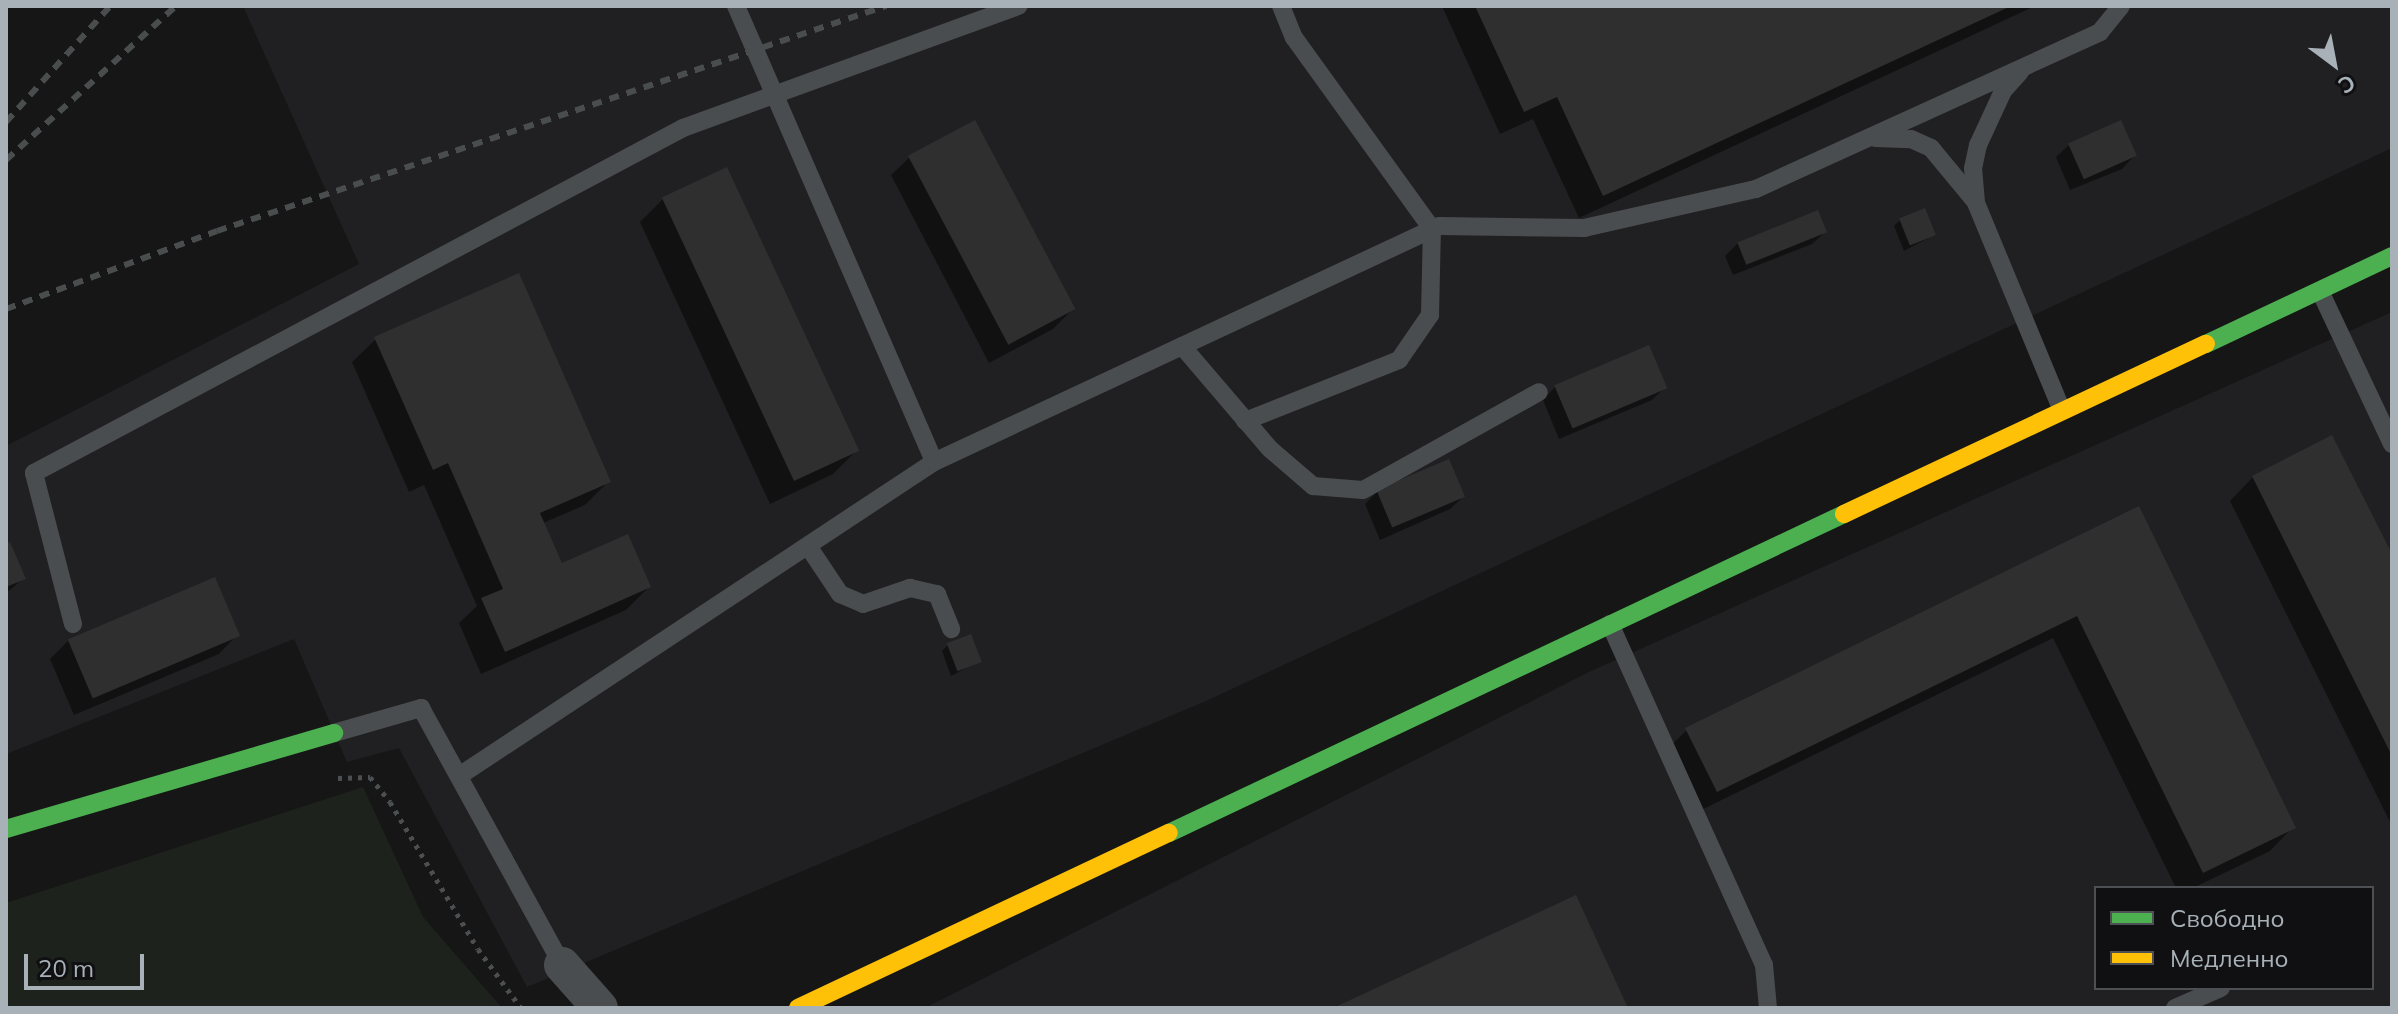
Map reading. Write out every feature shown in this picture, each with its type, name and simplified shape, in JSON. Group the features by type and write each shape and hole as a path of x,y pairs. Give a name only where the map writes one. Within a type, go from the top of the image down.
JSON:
{"street":[{"path":"798,1008 2392,256"},
{"path":"6,829 334,733"},
{"path":"562,965 600,1008"}],"lane":[{"path":"736,6 934,462"},
{"path":"73,624 34,473 683,128 1019,6"},
{"path":"1245,421 1399,360 1430,315 1432,229 1294,38 1281,6"},
{"path":"459,776 934,462 1432,229 1584,228 1756,189 2100,32 2121,6"},
{"path":"1976,203 1973,168 1978,145 2003,91 2026,65"},
{"path":"1861,140 1911,139 1931,148 1954,169 1976,203 2062,411"},
{"path":"2320,291 2392,444"},
{"path":"1182,346 1245,421 1313,486 1363,490 1539,392"},
{"path":"808,546 840,594 863,604 910,588 937,594 951,629"},
{"path":"1610,624 1764,965 1768,1008"},
{"path":"334,733 421,708 562,965"},
{"path":"2175,1008 2216,990"}],"path":[{"path":"294,745 317,771 345,780 370,777 478,949 521,1008"}],"shaded area":[{"path":"243,6 2392,6 2392,148 1206,701 527,987 399,748 347,762 294,639 6,754 6,446 359,264"},
{"path":"2392,312 2392,1008 925,1008 1589,672"},
{"path":"363,787 423,917 502,1008 6,1008 6,903"}],"building":[{"path":"1475,6 2011,6 1603,196 1557,97 1524,112"},
{"path":"975,120 1075,309 1008,345 908,156"},
{"path":"2121,120 2137,156 2084,179 2068,144"},
{"path":"727,167 859,451 794,481 662,197"},
{"path":"1925,208 1936,235 1910,245 1899,218"},
{"path":"1818,210 1827,232 1746,265 1737,243"},
{"path":"519,273 611,482 540,513 562,563 628,534 651,587 505,652 481,598 503,589 448,463 433,470 374,337"},
{"path":"1649,345 1667,388 1573,429 1554,385"},
{"path":"2332,435 2392,554 2392,756 2252,476"},
{"path":"1449,459 1465,497 1392,528 1376,490"},
{"path":"2139,506 2296,828 2203,873 2077,616 1717,792 1685,728"},
{"path":"10,542 26,579 6,587 6,544"},
{"path":"215,577 240,636 93,698 68,640"},
{"path":"971,634 982,662 957,671 947,643"},
{"path":"1576,895 1628,1008 1333,1008"}],"railway":[{"path":"6,122 110,6"},
{"path":"6,160 176,6"},
{"path":"6,309 217,231 886,6"}],"traffic: fast":[{"path":"2206,344 2392,256"},
{"path":"1169,833 1844,514"},
{"path":"6,829 334,733"}],"traffic: slow":[{"path":"1844,514 2206,344"},
{"path":"798,1008 1169,833"}]}
